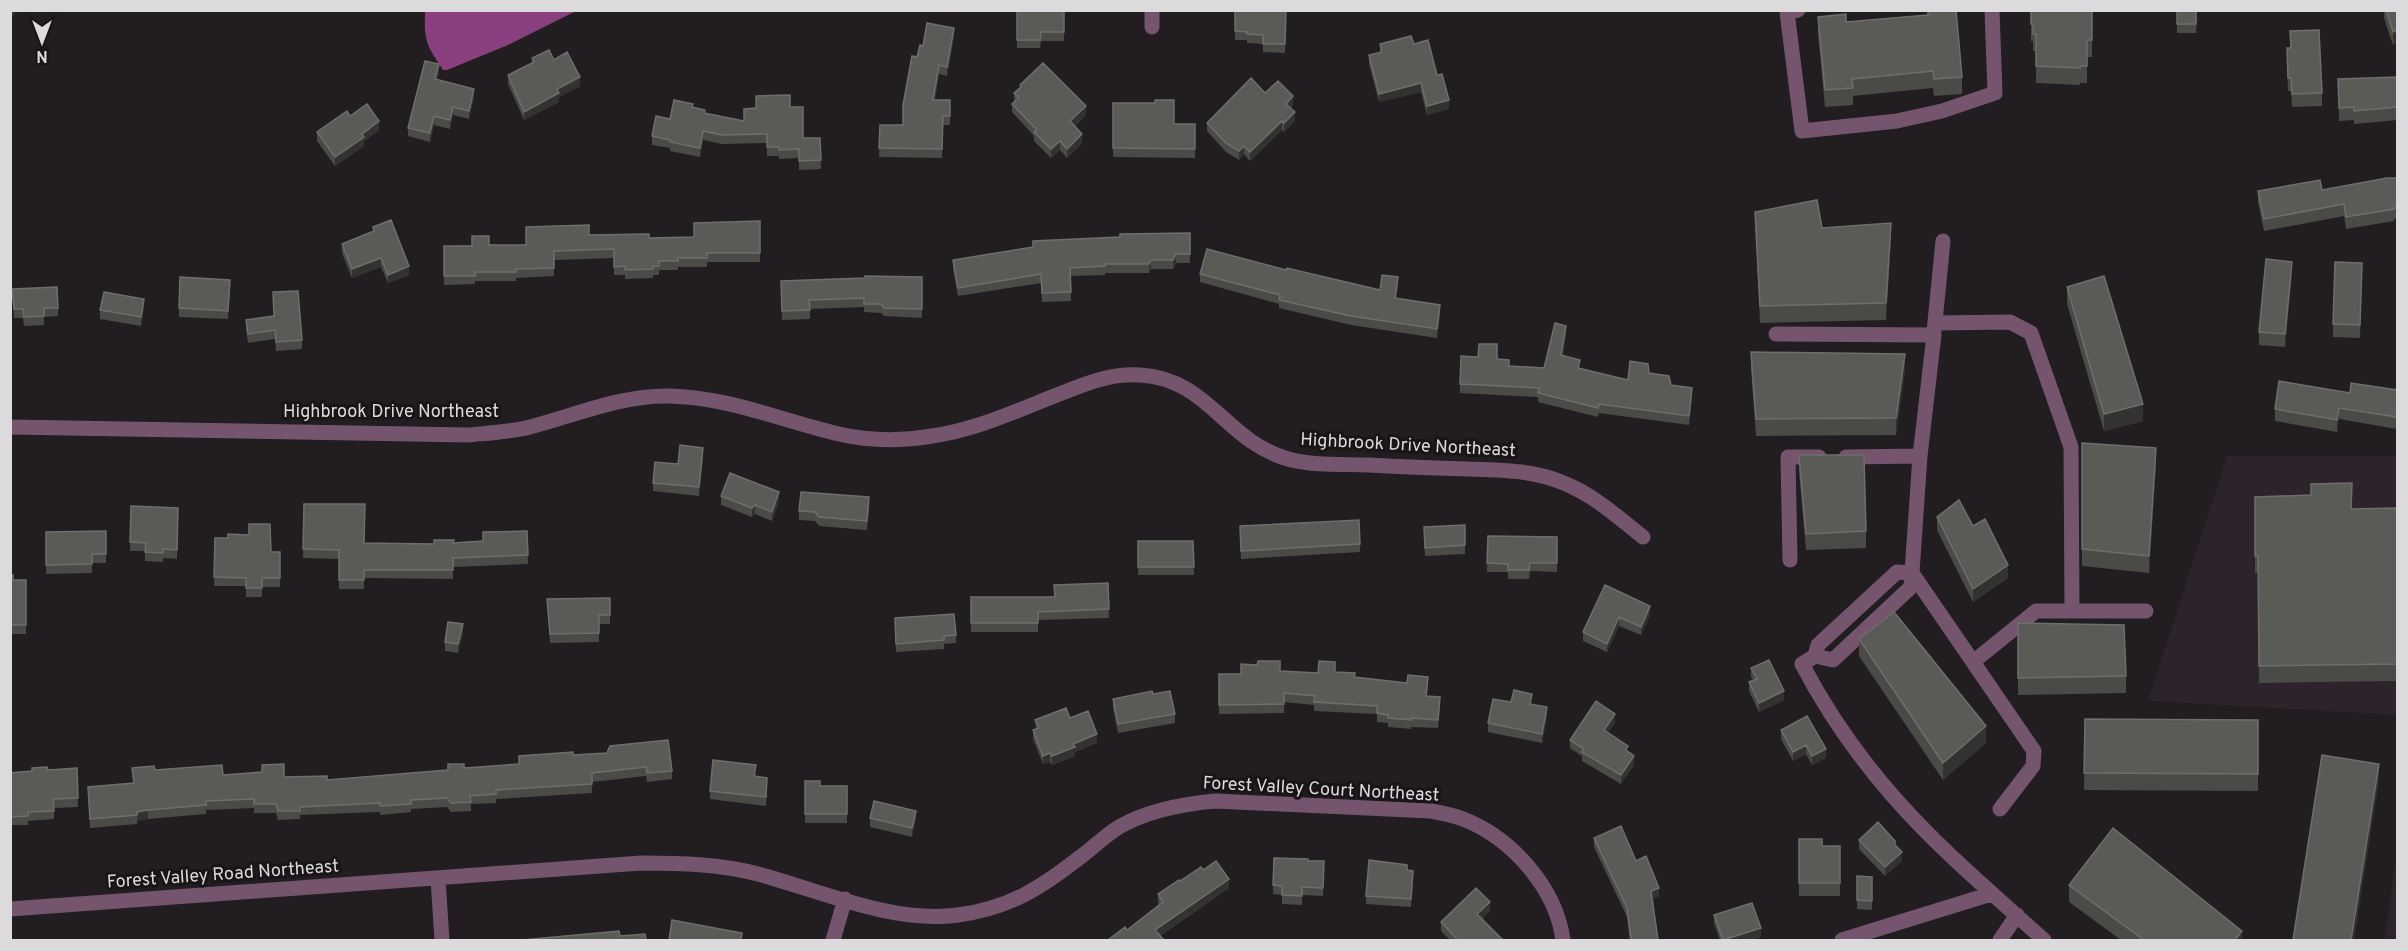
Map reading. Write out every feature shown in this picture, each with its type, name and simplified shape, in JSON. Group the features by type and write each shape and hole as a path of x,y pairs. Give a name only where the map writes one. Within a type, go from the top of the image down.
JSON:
{"street":[{"path":"1152,10 1152,27"},
{"path":"1798,10 1787,12 1802,130 1897,121 1942,111 1995,93 1992,10"},
{"path":"1943,241 1920,456 1912,573 2034,750 2033,766 2000,809"},
{"path":"1776,334 1935,329 2010,322 2031,333 2071,447 2073,611"},
{"name":"Highbrook Drive Northeast","path":"10,428 468,435 527,428 627,399 669,396 720,402 842,435 899,439 965,430 1096,380 1119,375 1142,375 1167,380 1190,390 1209,404 1232,428 1267,452 1290,459 1332,464 1526,471 1565,483 1602,504 1643,537"},
{"path":"1790,560 1788,457 1920,456"},
{"path":"1912,573 1897,572 1818,645 1815,656 1802,664 1860,755 1893,796 1991,894 2044,940"},
{"path":"1973,662 2036,611 2146,611"},
{"name":"Forest Valley Court Northeast","path":"438,879 641,863 683,862 756,874 893,912 925,916 957,915 992,908 1019,898 1047,884 1119,827 1154,812 1191,803 1215,801 1431,810 1464,819 1493,835 1519,856 1540,882 1553,906 1563,940"},
{"path":"438,879 442,940"},
{"name":"Forest Valley Road Northeast","path":"10,909 438,879"},
{"path":"1842,940 1991,894"},
{"path":"833,940 845,899"},
{"path":"2000,940 2017,915"}],"shaded area":[{"path":"425,10 576,11 508,45 443,70 427,42"},
{"path":"2227,456 2397,456 2397,715 2148,701"},
{"path":"2397,847 2397,940 2385,940"}],"building":[{"path":"1017,10 1064,10 1064,32 1041,32 1040,40 1017,40"},
{"path":"1235,10 1286,10 1285,44 1263,44 1263,35 1235,31"},
{"path":"1928,10 1956,10 1962,77 1934,79 1933,71 1852,79 1853,88 1825,90 1818,17 1846,14 1846,22 1928,15"},
{"path":"2031,10 2092,10 2092,40 2087,40 2087,66 2080,66 2080,68 2036,66 2036,34 2033,34"},
{"path":"2177,10 2196,10 2196,24 2177,24"},
{"path":"2386,10 2397,10 2397,30 2393,32"},
{"path":"927,23 954,28 947,67 939,65 933,100 950,100 950,116 943,116 942,149 879,148 880,125 903,125 903,105 912,56 917,57 920,45 923,46"},
{"path":"2319,30 2322,93 2292,94 2291,78 2288,78 2287,48 2291,48 2290,31"},
{"path":"1411,36 1414,44 1428,40 1437,75 1442,74 1449,100 1427,106 1421,83 1379,94 1369,55 1382,52 1380,44"},
{"path":"549,50 554,60 567,52 580,77 557,89 559,93 524,112 508,75 534,62 532,58"},
{"path":"425,61 439,64 435,79 474,89 469,111 453,107 450,120 434,116 430,133 408,128"},
{"path":"1043,63 1086,106 1070,121 1082,134 1067,149 1060,141 1051,149 1034,132 1037,130 1012,104 1019,98 1014,93 1021,87 1020,85"},
{"path":"2397,77 2397,107 2354,111 2354,107 2339,108 2338,79"},
{"path":"1251,78 1265,93 1278,81 1293,96 1286,104 1295,112 1284,123 1282,121 1250,152 1244,146 1239,151 1226,143 1207,123"},
{"path":"790,95 790,107 803,107 803,138 820,138 821,160 799,161 799,149 779,150 779,147 767,147 767,134 722,135 703,131 700,148 652,136 656,116 670,119 674,100 693,104 692,107 705,110 704,113 744,121 744,109 756,108 756,96"},
{"path":"1155,100 1174,100 1174,124 1195,124 1195,149 1113,148 1113,103 1155,103"},
{"path":"367,104 379,121 362,134 364,137 335,157 317,132 347,111 350,116"},
{"path":"2397,178 2397,207 2346,217 2344,204 2264,219 2258,191 2320,180 2322,190"},
{"path":"1817,200 1822,228 1891,223 1886,303 1760,306 1755,212"},
{"path":"391,220 409,266 388,275 381,258 352,269 342,244 374,231 373,227"},
{"path":"760,221 760,253 707,253 707,258 678,258 678,261 659,261 659,266 653,266 653,269 625,270 625,266 614,267 614,249 554,251 554,268 516,269 516,272 475,272 475,276 444,276 444,246 472,246 472,236 489,236 489,245 526,245 526,227 589,225 589,235 649,234 649,238 694,237 694,223"},
{"path":"1190,233 1190,254 1176,254 1173,260 1151,260 1149,264 1105,264 1105,266 1070,268 1071,292 1042,293 1041,274 958,288 953,260 1033,247 1033,241 1120,237 1120,234"},
{"path":"1207,249 1286,270 1287,268 1380,290 1382,275 1398,277 1395,298 1440,305 1437,329 1351,316 1279,300 1280,295 1200,274"},
{"path":"2266,259 2292,262 2285,334 2259,332"},
{"path":"2335,262 2362,263 2360,325 2333,324"},
{"path":"865,276 922,277 922,309 884,308 881,304 864,304 864,298 809,300 810,310 782,311 781,281 865,278"},
{"path":"2104,276 2143,404 2104,414 2067,287"},
{"path":"180,277 230,280 228,311 179,308"},
{"path":"57,287 58,308 44,308 44,316 24,317 23,309 14,309 12,289"},
{"path":"298,291 302,340 276,342 275,330 248,334 246,320 274,316 273,292"},
{"path":"104,292 144,299 141,317 100,310"},
{"path":"1555,323 1566,326 1561,355 1580,360 1578,368 1628,380 1630,361 1648,364 1649,373 1669,376 1671,385 1692,388 1689,416 1599,404 1598,408 1538,393 1539,388 1460,384 1461,356 1478,357 1479,344 1497,344 1497,359 1509,360 1509,366 1544,368"},
{"path":"1751,352 1905,354 1896,418 1756,419"},
{"path":"2279,381 2350,393 2351,383 2397,390 2397,417 2339,408 2337,420 2275,409"},
{"path":"2082,443 2156,448 2149,556 2082,549"},
{"path":"680,445 703,448 699,487 653,483 655,462 678,464"},
{"path":"1799,455 1864,455 1866,531 1806,534"},
{"path":"730,473 779,492 772,512 755,505 752,508 721,496"},
{"path":"2352,483 2351,509 2397,508 2397,664 2259,666 2255,497 2311,495 2311,484"},
{"path":"801,492 869,497 867,521 819,517 815,512 799,511"},
{"path":"1959,500 1973,526 1985,519 2008,565 1973,589 1937,517"},
{"path":"304,504 365,504 364,543 434,544 434,540 454,540 453,543 483,541 483,532 527,531 528,555 453,558 453,570 364,570 364,580 339,580 339,550 303,549"},
{"path":"131,506 178,508 177,550 163,549 163,553 145,552 146,543 130,542"},
{"path":"1359,520 1360,544 1241,551 1240,526"},
{"path":"249,524 270,524 271,552 280,552 280,578 262,578 262,588 246,588 246,578 214,577 215,538 228,538 228,534 249,535"},
{"path":"1465,525 1465,545 1425,548 1424,527"},
{"path":"106,531 106,554 92,554 92,564 46,565 46,532"},
{"path":"1488,536 1557,537 1557,563 1530,563 1529,570 1508,570 1508,564 1487,563"},
{"path":"1138,541 1193,541 1194,567 1138,567"},
{"path":"10,575 13,575 13,580 26,580 26,625 11,625 11,647"},
{"path":"1108,583 1109,609 1038,612 1038,623 971,623 971,597 1055,597 1054,585"},
{"path":"1605,585 1650,606 1641,627 1619,617 1607,644 1583,632"},
{"path":"610,598 610,615 599,615 599,633 550,634 547,599"},
{"path":"1894,612 1986,726 1943,763 1859,639"},
{"path":"954,614 956,635 944,636 944,640 896,644 895,618"},
{"path":"448,622 463,624 458,644 445,642"},
{"path":"2018,623 2124,625 2126,676 2018,678"},
{"path":"1769,660 1784,691 1759,703 1749,682 1757,679 1751,668"},
{"path":"1258,661 1280,661 1280,671 1318,673 1319,661 1335,662 1335,672 1355,673 1354,677 1407,683 1408,675 1428,677 1426,696 1440,697 1438,720 1388,718 1388,715 1377,713 1377,706 1314,702 1315,696 1284,693 1284,704 1219,705 1219,674 1241,674 1241,664 1257,665"},
{"path":"1514,690 1532,694 1530,704 1547,707 1542,734 1488,723 1493,699 1511,702"},
{"path":"1152,691 1153,694 1170,691 1175,714 1118,724 1113,699"},
{"path":"1596,701 1615,714 1604,730 1628,746 1626,750 1634,756 1621,775 1582,752 1584,749 1570,740"},
{"path":"1066,708 1070,718 1088,711 1097,734 1073,744 1075,747 1052,756 1050,753 1043,756 1033,730 1039,728 1035,720"},
{"path":"1807,716 1826,749 1812,756 1806,745 1793,752 1781,730"},
{"path":"2085,719 2258,720 2258,774 2084,773"},
{"path":"668,740 672,771 647,773 646,767 592,773 592,784 496,790 496,794 470,796 471,802 451,803 447,798 411,800 411,804 380,806 380,803 300,807 300,811 278,811 276,804 254,804 254,799 206,801 206,805 148,810 137,812 137,815 90,819 88,787 134,783 132,768 154,766 155,770 222,765 223,775 262,772 262,765 284,764 284,777 327,776 327,780 448,770 448,764 464,764 464,768 519,764 519,756 573,752 573,755 607,753 610,746"},
{"path":"2322,755 2379,764 2351,940 2293,940"},
{"path":"713,760 756,765 754,776 767,778 766,797 710,791"},
{"path":"47,767 48,770 77,768 78,798 53,799 54,811 28,812 28,816 10,817 10,773"},
{"path":"805,781 820,781 820,786 847,786 847,814 805,814"},
{"path":"874,801 916,811 912,828 870,818"},
{"path":"1878,822 1902,852 1885,867 1859,840"},
{"path":"1621,826 1636,861 1646,856 1659,888 1651,891 1658,940 1631,940 1627,908 1594,838"},
{"path":"2113,828 2242,931 2235,940 2144,940 2069,885"},
{"path":"1799,839 1822,839 1822,846 1840,846 1840,883 1799,883"},
{"path":"1274,858 1324,861 1323,888 1302,887 1302,896 1282,895 1282,886 1273,885"},
{"path":"1369,860 1407,865 1407,870 1413,871 1411,899 1366,896"},
{"path":"1216,861 1229,879 1155,930 1164,940 1108,940 1125,927 1127,930 1163,902 1158,894 1201,867 1203,870"},
{"path":"1857,876 1872,877 1872,901 1857,900"},
{"path":"1476,888 1490,902 1477,914 1502,939 1500,940 1458,940 1441,922"},
{"path":"1752,903 1761,928 1723,940 1714,915"},
{"path":"672,920 742,933 741,940 669,940"},
{"path":"619,931 620,936 645,934 646,940 522,940"}]}
